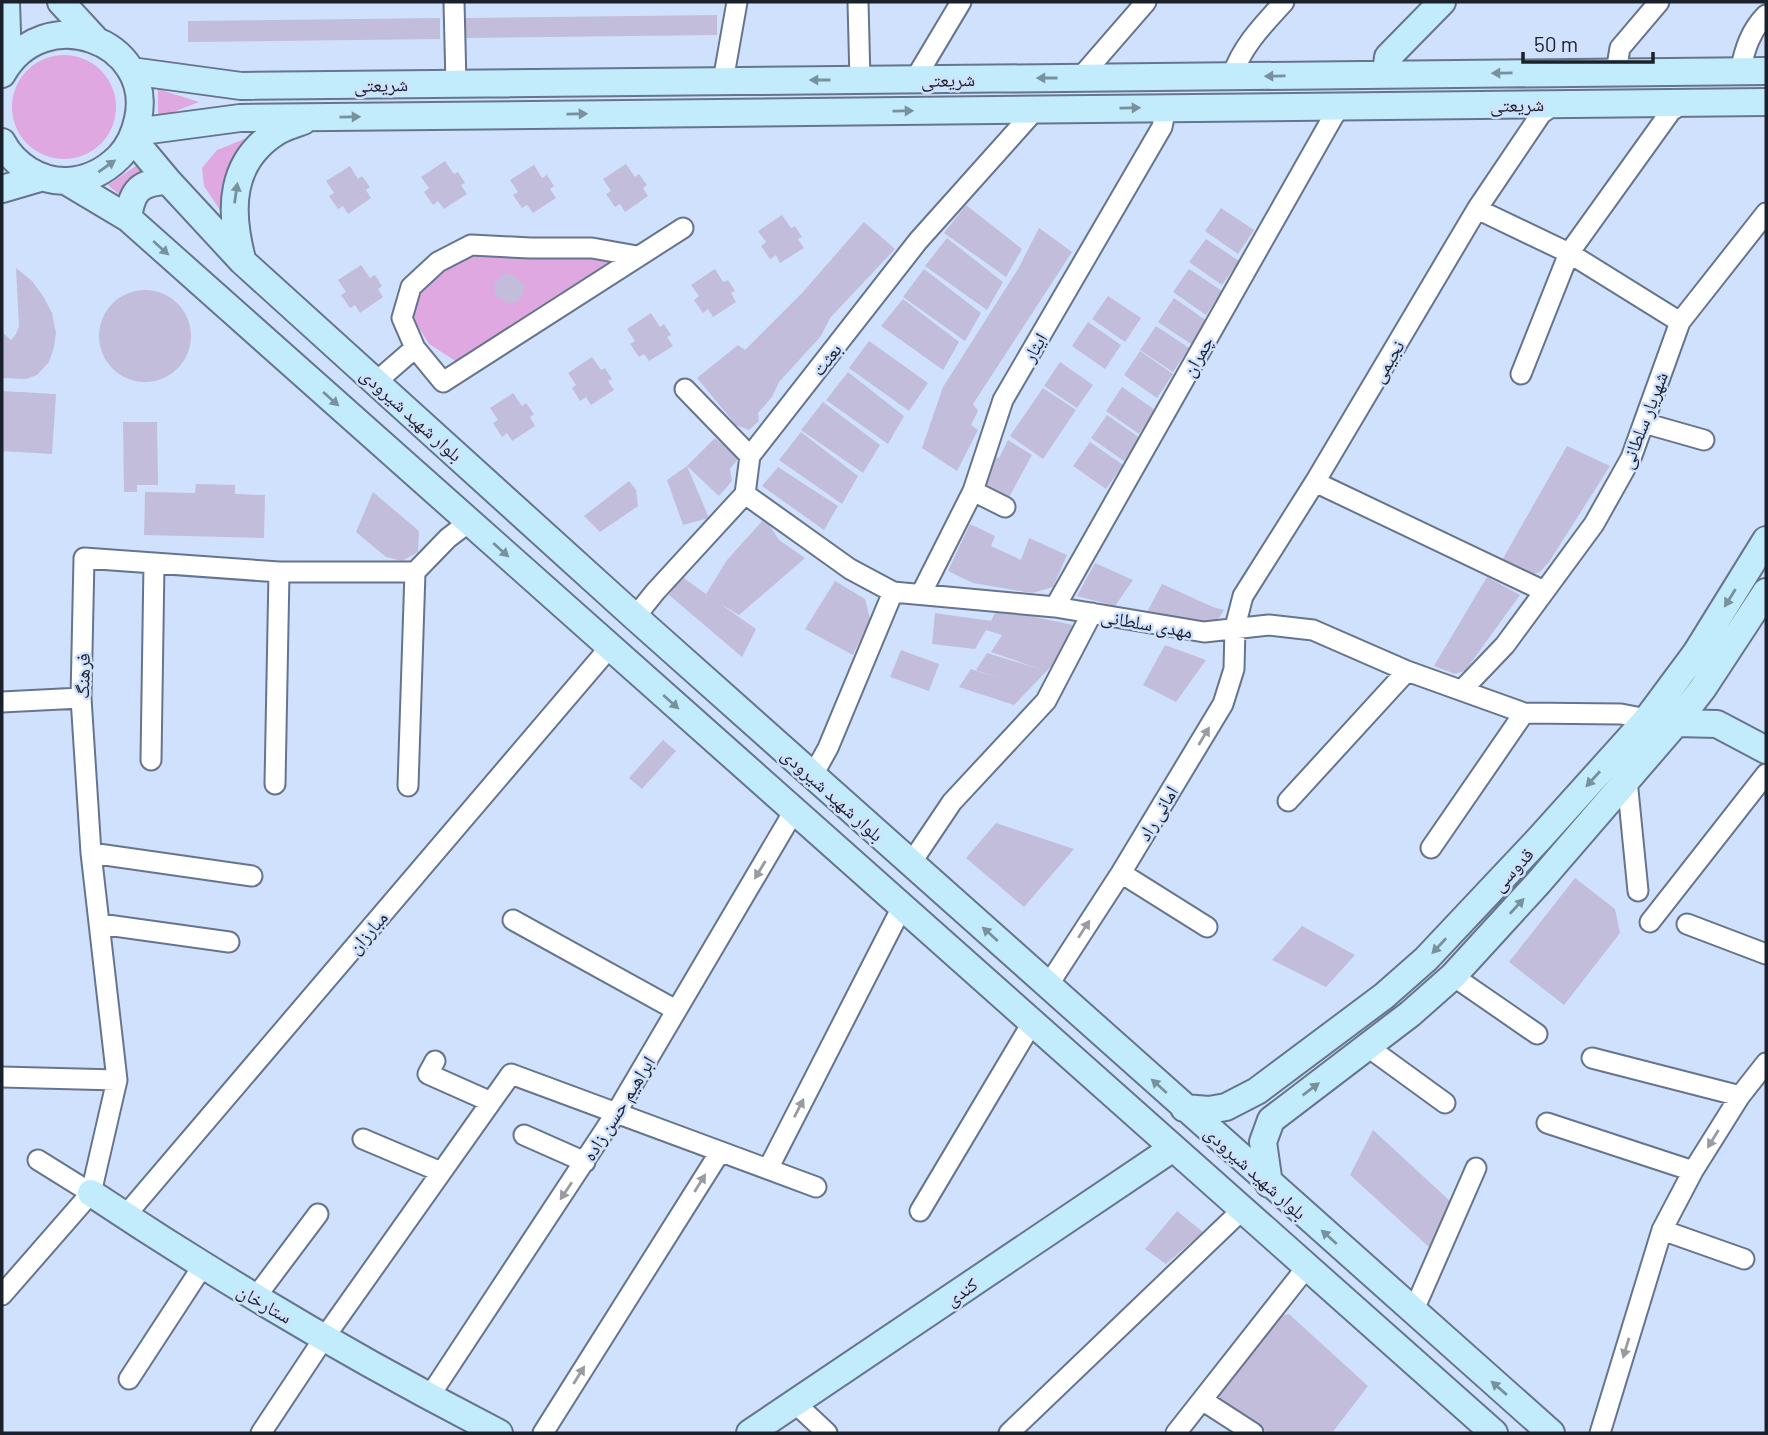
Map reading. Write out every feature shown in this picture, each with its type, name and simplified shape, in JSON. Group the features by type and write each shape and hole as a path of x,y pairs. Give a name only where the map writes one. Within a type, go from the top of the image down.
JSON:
{"main road":[{"path":"5,69 6,2"},
{"path":"2,189 54,179 88,177 108,167 125,151 134,135 140,111 138,90 131,71 115,52 95,39 61,2"},
{"path":"1386,74 1388,57 1441,2"},
{"path":"5,69 24,47 46,36 71,33 95,39"},
{"name":"شریعتی","path":"131,71 241,86 1753,71"},
{"path":"240,118 232,115 225,102 233,88 241,86"},
{"name":"شریعتی","path":"134,135 240,118 1766,102"},
{"path":"242,261 234,230 234,197 240,176 252,155 278,131 313,117"},
{"name":"بلوار شهید شیرودی","path":"134,135 168,181 242,261 1047,986 1551,1433"},
{"name":"بلوار شهید شیرودی","path":"2,142 7,152 23,167 54,179 128,218 1491,1432"},
{"path":"128,218 130,202 139,189 153,182 168,181"},
{"name":"قدوسی","path":"1184,1108 1209,1110 1226,1107 1257,1091 1384,996 1426,959 1647,719 1696,653 1766,540"},
{"name":"قدوسی","path":"1270,1120 1368,1047 1453,976 1539,882 1676,723 1703,688 1766,592"},
{"path":"1703,688 1717,724"},
{"path":"1676,723 1717,724 1766,750"},
{"path":"1257,1091 1247,1109 1250,1116 1261,1122 1270,1120"},
{"path":"1269,1184 1263,1142 1270,1120"},
{"name":"کندی","path":"750,1433 1173,1148"},
{"name":"ستارخان","path":"91,1193 255,1298 429,1397 499,1433"}],"street":[{"path":"454,2 456,84"},
{"path":"723,81 737,2"},
{"path":"858,2 860,80"},
{"path":"915,79 961,2"},
{"path":"1080,78 1146,2"},
{"path":"1232,76 1237,59 1251,38 1284,2"},
{"path":"1616,72 1620,48 1659,2"},
{"path":"1753,71 1746,44 1757,24 1766,15"},
{"path":"1521,374 1569,253 1671,111 1685,102"},
{"name":"نجیمی","path":"1235,627 1243,596 1315,482 1478,209 1541,114 1555,104"},
{"name":"چمران","path":"1055,607 1332,117 1341,106"},
{"name":"ایثار","path":"921,594 973,491 1003,400 1162,127 1166,108"},
{"name":"بعثت","path":"750,456 918,241 1036,109"},
{"path":"1478,209 1569,253 1680,322"},
{"name":"شهریار سلطانی","path":"1462,690 1506,645 1594,524 1631,458 1680,322 1766,213"},
{"path":"637,256 592,248 471,245 438,262 411,287 402,318 415,348 443,382 683,228"},
{"path":"377,381 415,348"},
{"path":"635,617 654,592 745,495 750,456 685,389"},
{"path":"1644,423 1704,440"},
{"path":"1315,482 1544,591"},
{"path":"973,491 1004,507"},
{"name":"مهدی سلطانی","path":"745,495 850,569 893,592 1055,607 1204,632 1269,625 1313,630 1407,671 1524,713 1621,714 1647,719"},
{"path":"408,786 415,572 448,538 469,522"},
{"name":"فرهنگ","path":"91,1193 117,1080 91,853 81,698 84,558 279,572 415,572"},
{"path":"150,760 154,563"},
{"path":"275,783 279,572"},
{"path":"813,775 828,747 893,592"},
{"path":"911,863 952,802 1046,701 1091,613"},
{"name":"امانی راد","path":"1047,986 1121,873 1223,704 1234,669 1235,627"},
{"name":"مبارزان","path":"124,1216 610,647"},
{"path":"1288,802 1407,671"},
{"path":"2,702 81,698"},
{"path":"1431,848 1524,713"},
{"path":"1650,922 1766,774"},
{"path":"1627,780 1638,891"},
{"name":"ابراهیم حسن زاده","path":"429,1397 617,1113 794,811"},
{"path":"91,853 252,876"},
{"path":"1121,873 1207,927"},
{"path":"768,1169 902,907"},
{"path":"513,920 676,1010"},
{"path":"100,924 229,943"},
{"path":"1687,924 1766,954"},
{"path":"1453,976 1537,1034"},
{"path":"920,1211 1032,1023"},
{"path":"1368,1047 1445,1103"},
{"path":"1592,1058 1740,1096"},
{"path":"435,1061 428,1074 491,1102"},
{"path":"1600,1433 1662,1230 1693,1171 1740,1096 1766,1063"},
{"path":"261,1433 324,1338 511,1074 816,1187"},
{"path":"2,1077 117,1080"},
{"path":"1546,1122 1693,1171"},
{"path":"524,1135 585,1162"},
{"path":"363,1139 442,1172"},
{"path":"543,1433 720,1152"},
{"name":"ستارخان","path":"38,1160 91,1193"},
{"path":"1413,1312 1476,1168"},
{"path":"2,1295 91,1193"},
{"path":"1009,1433 1242,1210"},
{"path":"255,1298 318,1214"},
{"path":"1662,1230 1744,1259"},
{"path":"129,1380 202,1266"},
{"path":"1176,1433 1306,1268"},
{"path":"1202,1400 1253,1433"},
{"path":"795,1403 827,1433"}],"shaded area":[{"path":"64,55 84,59 101,70 112,87 116,107 112,127 101,144 84,155 64,159 44,155 27,144 16,127 12,107 16,87 27,70 44,59"},
{"path":"158,89 199,102 158,118"},
{"path":"247,138 226,173 220,210 204,186 202,168 217,150"},
{"path":"143,161 151,175 122,197 108,185"},
{"path":"475,256 619,259 457,362 429,344 412,317 420,290 442,270"}],"building":[{"path":"717,15 717,35 465,38 465,18"},
{"path":"440,18 440,39 188,42 188,21"},
{"path":"445,161 454,174 458,172 465,183 461,185 467,194 444,209 438,201 433,205 424,192 429,188 421,177"},
{"path":"626,164 635,177 639,174 647,185 643,188 648,196 625,212 620,204 615,207 606,194 611,191 603,179"},
{"path":"534,165 542,178 547,175 554,186 550,189 556,198 533,213 527,205 522,208 513,195 518,192 510,180"},
{"path":"350,166 358,179 362,176 370,187 366,190 371,198 348,214 343,206 338,209 329,196 334,193 326,181"},
{"path":"966,205 1022,249 1006,277 944,233"},
{"path":"1221,208 1254,230 1238,254 1205,231"},
{"path":"782,215 791,228 795,226 802,237 798,239 804,248 780,263 776,255 770,259 761,246 766,242 758,231"},
{"path":"864,222 895,249 830,318 821,336 779,382 772,397 758,413 759,421 749,430 736,425 697,378 738,345 745,350 803,292"},
{"path":"1039,228 1072,252 973,404 978,411 971,425 978,430 957,471 922,448 943,387 1018,269"},
{"path":"947,238 1003,282 987,310 925,266"},
{"path":"1206,239 1239,261 1222,285 1189,262"},
{"path":"361,265 370,278 375,275 382,286 378,289 383,297 360,313 355,305 350,308 341,295 346,292 338,280"},
{"path":"16,268 32,281 43,296 52,313 56,333 49,362 37,375 26,379 2,378 2,332 11,340 19,326"},
{"path":"715,269 723,282 728,280 735,291 731,293 736,302 713,317 708,309 703,313 694,300 699,296 691,285"},
{"path":"924,269 981,313 965,341 903,297"},
{"path":"1189,269 1222,291 1206,315 1173,292"},
{"path":"504,273 516,277 525,286 520,300 509,304 495,295 494,284"},
{"path":"145,290 163,293 178,303 188,318 191,336 188,354 178,369 163,379 145,382 127,379 112,369 102,354 99,336 102,318 112,303 127,293"},
{"path":"1108,296 1141,318 1125,342 1092,319"},
{"path":"1174,298 1207,321 1191,344 1158,322"},
{"path":"903,299 959,342 943,370 881,326"},
{"path":"651,313 660,327 664,324 671,335 667,337 673,346 649,361 644,354 639,357 630,344 635,341 627,329"},
{"path":"1088,322 1121,345 1105,369 1072,346"},
{"path":"1156,326 1189,348 1173,372 1140,350"},
{"path":"869,341 928,383 909,411 849,368"},
{"path":"1140,351 1173,374 1157,398 1124,375"},
{"path":"592,357 601,370 605,368 612,379 608,381 614,390 591,405 586,397 580,401 572,388 576,385 568,373"},
{"path":"1060,362 1093,385 1077,408 1044,386"},
{"path":"848,372 904,416 888,444 826,400"},
{"path":"1122,387 1155,410 1139,434 1106,411"},
{"path":"1043,388 1076,410 1043,459 1010,436"},
{"path":"2,391 56,394 52,454 2,451"},
{"path":"513,393 522,406 526,403 534,414 530,417 535,426 512,441 507,433 502,437 493,423 498,420 490,408"},
{"path":"823,402 880,445 863,473 801,430"},
{"path":"1107,415 1140,438 1124,461 1091,438"},
{"path":"123,422 157,422 158,485 137,485 137,492 124,492"},
{"path":"801,432 858,476 842,504 779,460"},
{"path":"715,438 739,458 730,469 732,481 719,496 687,466"},
{"path":"1008,440 1032,455 1008,499 980,484 994,457 999,458"},
{"path":"1090,442 1123,465 1106,489 1073,466"},
{"path":"1567,446 1610,466 1549,562 1540,572 1530,575 1501,562"},
{"path":"687,466 709,518 683,525 667,480"},
{"path":"778,467 838,506 824,530 762,486"},
{"path":"629,481 636,490 638,506 600,532 584,516"},
{"path":"196,484 235,485 235,494 265,495 264,538 144,535 145,492 195,493"},
{"path":"373,492 419,531 418,552 402,561 386,557 356,532"},
{"path":"765,518 779,540 805,558 739,615 719,603 756,629 742,657 669,595 681,576 706,594 727,560"},
{"path":"970,524 995,536 991,546 1021,560 1029,538 1067,555 1053,587 1032,593 973,583 948,571"},
{"path":"1095,563 1133,580 1115,606 1077,596"},
{"path":"1487,577 1520,595 1465,671 1455,674 1434,666"},
{"path":"835,581 865,599 870,619 853,655 805,629"},
{"path":"1162,584 1224,610 1219,618 1212,622 1147,612"},
{"path":"997,609 1073,625 1062,655 1014,705 959,687 971,669 1002,679 976,670 987,653 1043,670 991,652 1002,635 986,630 975,649 932,644 935,613 991,621"},
{"path":"1165,645 1206,660 1176,702 1143,685"},
{"path":"901,650 939,664 929,691 890,677"},
{"path":"663,740 676,751 642,789 629,778"},
{"path":"996,823 1074,849 1024,907 966,858"},
{"path":"1575,878 1615,909 1620,933 1564,1005 1509,962"},
{"path":"1302,926 1355,955 1326,987 1272,960"},
{"path":"1373,1130 1450,1201 1430,1248 1350,1175"},
{"path":"1177,1211 1203,1232 1166,1264 1145,1249"},
{"path":"1289,1314 1368,1386 1332,1433 1269,1433 1216,1397 1271,1318"}]}
